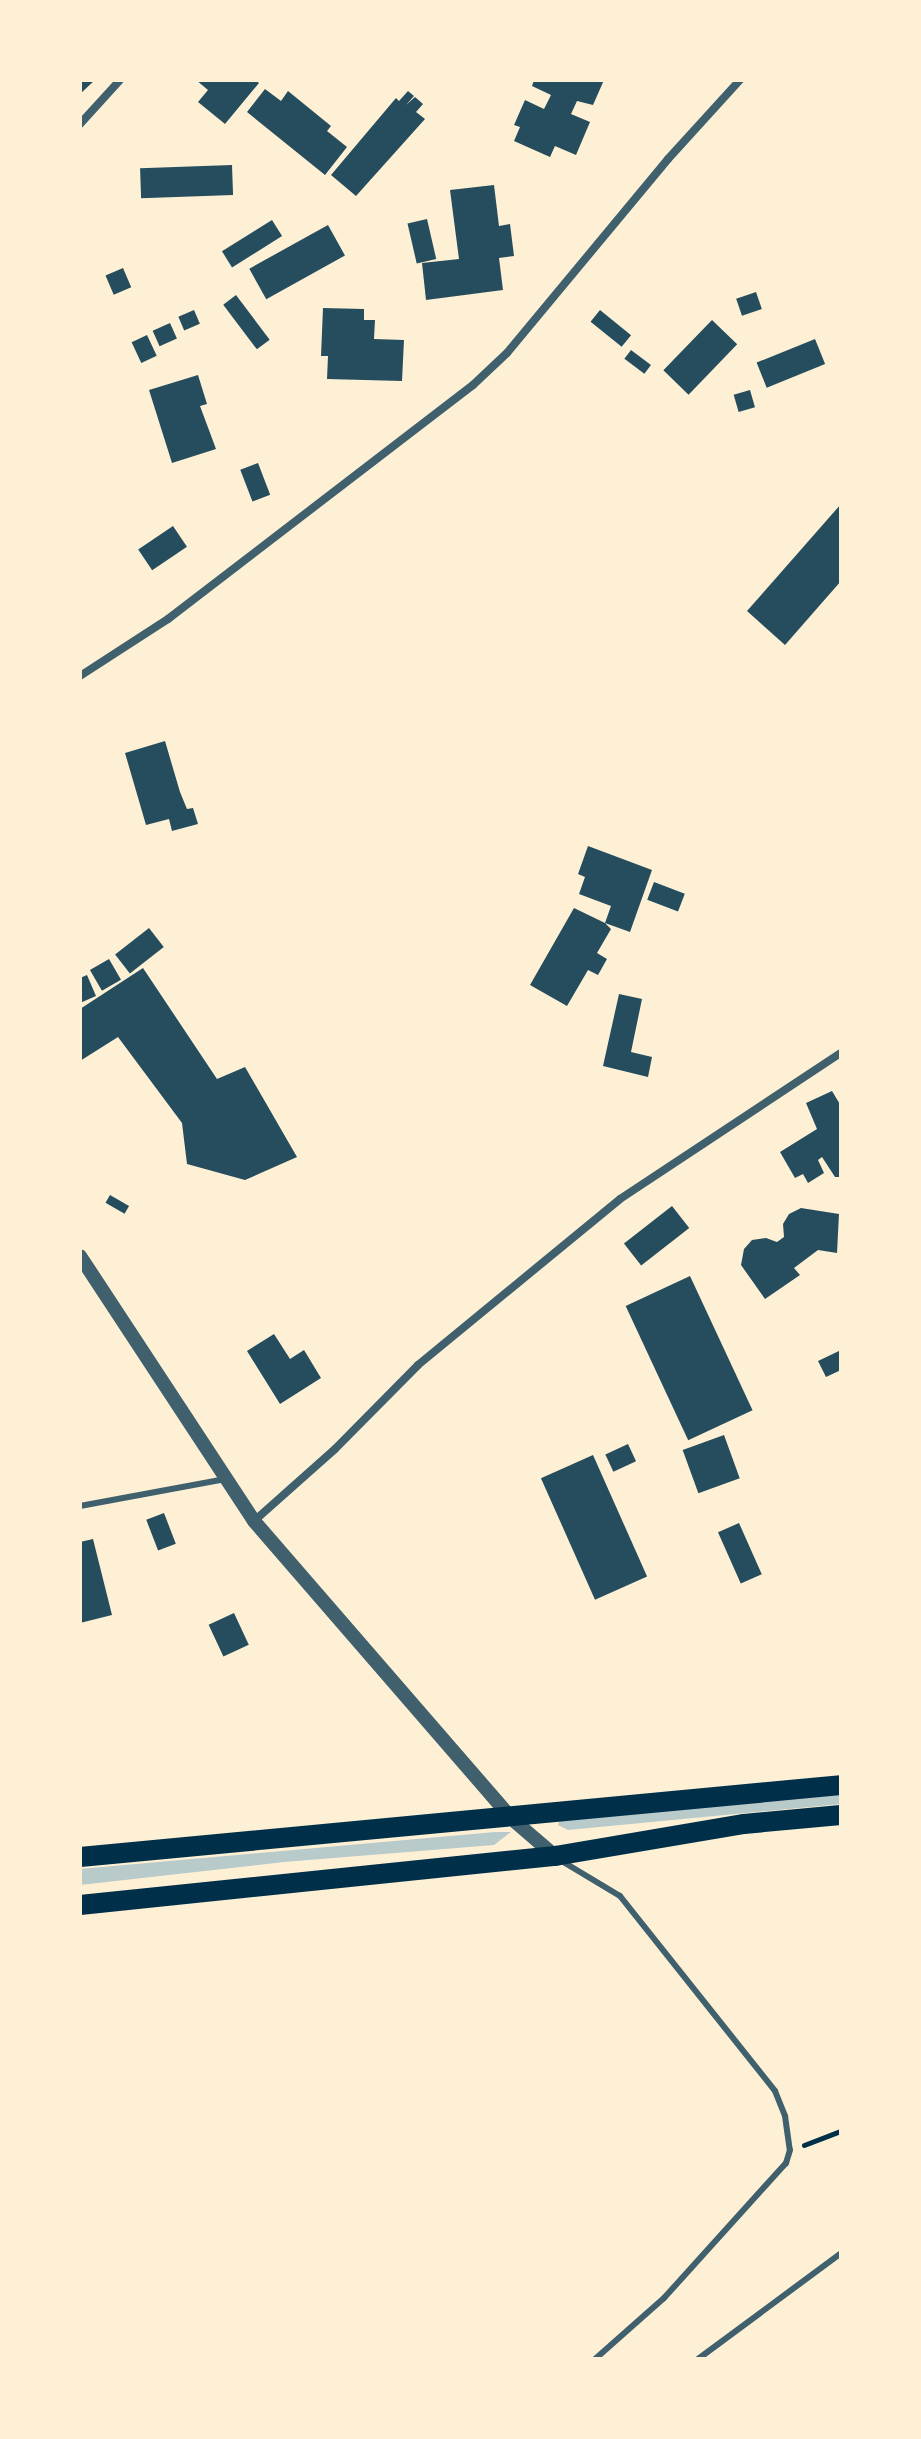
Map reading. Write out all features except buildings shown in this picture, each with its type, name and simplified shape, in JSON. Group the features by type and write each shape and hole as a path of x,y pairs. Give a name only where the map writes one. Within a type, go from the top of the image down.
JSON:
{"highway":[{"path":"80,1857 512,1819 841,1785"},
{"path":"80,1905 555,1856 744,1824 841,1815"}],"street":[{"path":"80,124 120,80"},
{"path":"80,676 168,619 473,385 507,353 668,159 740,80"},
{"path":"254,1521 335,1449 418,1365 620,1199 841,1053"},
{"path":"80,1256 254,1521 512,1819 555,1856"}],"lane":[{"path":"80,1506 226,1479"},
{"path":"555,1856 620,1896 775,2091 785,2116 790,2150 786,2163 664,2298 595,2359"},
{"path":"698,2359 841,2253"}],"path":[{"path":"790,2150 841,2131"}],"shaded area":[{"path":"841,1792 841,1804 568,1830 558,1825 559,1821"},
{"path":"511,1832 494,1845 284,1862 80,1885 80,1869"}]}
